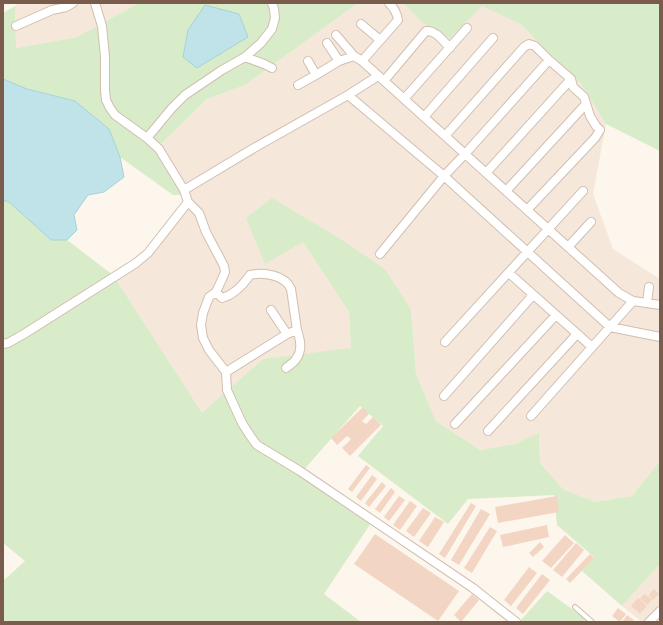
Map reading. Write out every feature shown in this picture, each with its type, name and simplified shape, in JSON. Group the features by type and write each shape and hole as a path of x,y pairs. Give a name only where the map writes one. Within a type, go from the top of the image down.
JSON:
{"street":[{"path":"16,26 52,10 66,7 73,3"},
{"path":"95,3 102,26 105,57 106,100 115,115 147,138 159,149 184,190 188,202 199,214 206,232 224,266 225,272 223,277 216,292 209,297 203,313 201,325 203,338 209,350 226,372 227,390 242,423 251,437 257,445 300,471 473,588 516,622"},
{"path":"147,138 185,95 222,70 245,57 262,43 272,29 275,18 272,3"},
{"path":"362,61 398,20 398,14 389,3"},
{"path":"361,24 380,40"},
{"path":"404,99 467,28"},
{"path":"184,190 254,148 381,78 426,31 430,31 437,35 450,48"},
{"path":"336,35 354,56 362,61 619,293 633,301 660,305"},
{"path":"424,117 493,38"},
{"path":"327,43 339,61"},
{"path":"445,136 524,48 529,44 535,46 570,79 573,87 584,97 590,116 600,130 598,134 527,210"},
{"path":"298,85 339,61 354,56"},
{"path":"245,57 272,68"},
{"path":"380,254 444,176 549,60"},
{"path":"308,61 316,75"},
{"path":"486,173 570,79"},
{"path":"348,95 444,176 610,327 660,337"},
{"path":"506,191 586,104"},
{"path":"445,342 583,191"},
{"path":"3,344 24,334 136,263 148,253 188,202"},
{"path":"568,247 591,222"},
{"path":"509,273 592,347"},
{"path":"216,292 222,298 228,297 242,286 250,275 255,274 271,275 289,284 300,347 296,360 286,368"},
{"path":"647,303 649,288"},
{"path":"444,396 533,295"},
{"path":"531,416 633,301"},
{"path":"271,310 287,334"},
{"path":"455,424 556,315"},
{"path":"226,372 287,334 297,330"},
{"path":"488,431 577,334"},
{"path":"649,622 660,611"}],"lane":[{"path":"575,607 592,622"}],"shaded area":[{"path":"17,3 139,3 77,37 16,48 15,6"},
{"path":"358,3 403,3 423,23 482,6 520,24 582,85 606,124 593,194 613,249 660,279 660,461 632,496 595,502 563,489 540,463 539,434 515,444 480,450 436,421 416,374 411,310 272,198 264,264 303,242 349,312 351,349 263,359 202,414 113,275 145,257 189,196 160,145 207,99 245,85"},
{"path":"660,564 660,613 652,622 642,622 622,606"}],"green space":[{"path":"139,3 358,3 245,85 207,99 160,145 189,195 173,195 120,157 109,129 75,101 27,89 3,79 3,13 15,6 16,48 77,37"},
{"path":"403,3 660,3 660,151 606,124 582,85 520,24 482,6 450,38 423,23"},
{"path":"272,198 339,238 385,269 411,310 416,374 436,421 480,450 515,444 539,433 540,463 563,489 595,502 632,496 660,461 660,564 622,606 582,571 594,557 557,525 554,495 468,499 448,524 358,456 383,426 360,406 301,473 371,523 324,594 361,622 3,622 3,581 25,561 3,543 3,200 9,202 51,240 67,240 113,275 202,413 263,359 351,348 349,312 303,242 265,264 246,218"},
{"path":"547,591 590,622 519,622"}],"water":[{"path":"205,5 239,14 248,37 197,68 183,57 188,30"},
{"path":"3,79 27,89 75,101 109,129 120,157 124,177 104,192 88,195 74,215 77,230 67,240 51,240 9,202 3,200"}],"building":[{"path":"363,407 369,414 362,421 366,424 373,417 381,425 350,456 342,448 351,439 347,436 337,445 331,438"},
{"path":"366,465 370,468 352,492 348,489"},
{"path":"372,475 377,479 361,501 356,497"},
{"path":"382,482 386,486 369,507 365,503"},
{"path":"391,488 395,492 380,513 375,509"},
{"path":"399,496 405,500 389,521 384,517"},
{"path":"557,496 559,512 498,523 495,507"},
{"path":"410,501 417,506 400,530 393,525"},
{"path":"471,503 476,506 445,558 439,554"},
{"path":"423,508 431,513 414,537 406,531"},
{"path":"481,509 490,514 459,565 451,560"},
{"path":"435,517 444,522 428,547 419,541"},
{"path":"547,525 549,537 503,547 500,535"},
{"path":"490,527 497,531 472,573 464,568"},
{"path":"375,534 459,591 438,621 354,564"},
{"path":"565,535 574,543 551,568 542,561"},
{"path":"540,542 544,547 533,557 529,553"},
{"path":"576,543 584,550 562,577 553,570"},
{"path":"590,554 594,558 570,583 566,579"},
{"path":"529,567 537,573 511,606 504,600"},
{"path":"542,574 550,580 523,614 516,608"},
{"path":"654,589 659,594 653,600 649,595"},
{"path":"472,594 479,600 461,622 454,615"},
{"path":"644,594 652,599 648,605 640,599"},
{"path":"638,598 647,606 640,614 631,606"},
{"path":"618,608 626,614 620,622 612,616"},
{"path":"627,615 634,620 633,622 622,622"}]}
